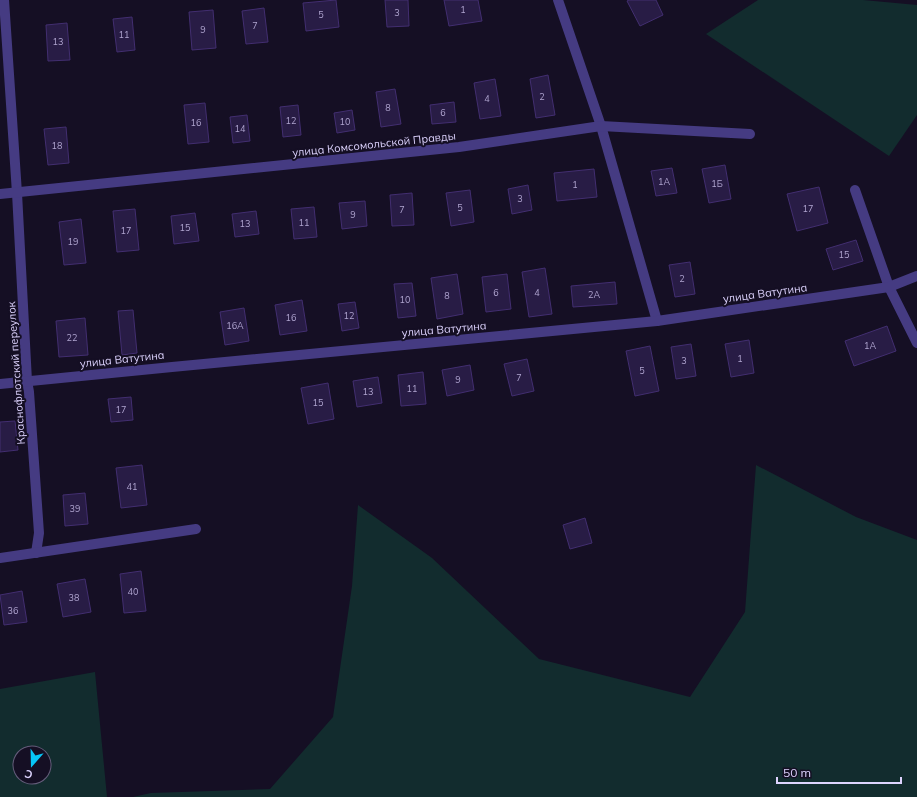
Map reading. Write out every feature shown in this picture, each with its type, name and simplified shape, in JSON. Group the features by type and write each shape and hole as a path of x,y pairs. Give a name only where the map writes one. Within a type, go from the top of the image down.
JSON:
{"street":[{"name":"Краснофлотский переулок","path":"4,0 17,193 27,381 30,392 39,533 36,553"},
{"path":"558,0 601,126 657,321"},
{"name":"улица Комсомольской Правды","path":"0,194 460,147 601,126 750,134"},
{"path":"855,190 889,287 917,343"},
{"name":"улица Ватутина","path":"0,384 657,321 889,287 917,276"},
{"path":"0,558 196,529"}],"green space":[{"path":"758,0 863,0 917,5 917,115 889,156 706,34"},
{"path":"756,465 856,517 917,540 917,797 133,797 151,793 270,789 333,717 352,586 358,505 432,558 539,659 690,697 745,612"},
{"path":"95,672 107,797 0,797 0,689"}],"building":[{"path":"336,0 339,27 306,31 303,3"},
{"path":"385,0 408,0 409,26 387,27"},
{"path":"444,0 478,0 482,21 449,26"},
{"path":"656,0 663,15 640,26 627,1"},
{"path":"264,8 268,42 246,44 242,11"},
{"path":"213,10 216,48 192,50 189,12"},
{"path":"132,17 135,50 117,52 113,19"},
{"path":"67,23 70,60 48,61 46,25"},
{"path":"548,75 555,115 536,118 530,79"},
{"path":"495,79 501,116 480,119 474,83"},
{"path":"395,89 401,124 381,127 376,92"},
{"path":"454,102 456,122 432,124 430,105"},
{"path":"205,103 209,142 188,144 184,105"},
{"path":"298,105 301,135 283,137 280,107"},
{"path":"352,110 355,130 337,133 334,113"},
{"path":"247,115 250,141 233,143 230,117"},
{"path":"66,127 69,163 48,165 44,129"},
{"path":"725,165 731,199 709,203 702,169"},
{"path":"672,168 677,193 656,196 651,171"},
{"path":"594,169 597,197 557,201 554,173"},
{"path":"528,185 532,210 512,214 508,189"},
{"path":"819,187 828,223 797,231 787,194"},
{"path":"470,190 474,222 451,226 446,193"},
{"path":"412,193 414,225 392,226 390,195"},
{"path":"365,201 367,226 342,229 339,203"},
{"path":"314,207 317,237 294,239 291,209"},
{"path":"135,209 139,250 117,252 113,211"},
{"path":"256,211 259,234 235,237 232,214"},
{"path":"195,213 199,241 174,244 171,216"},
{"path":"81,219 86,263 64,265 59,222"},
{"path":"856,240 863,261 833,270 826,249"},
{"path":"690,262 695,294 675,297 669,265"},
{"path":"545,268 552,314 529,317 522,272"},
{"path":"457,274 463,314 437,319 431,278"},
{"path":"507,274 511,309 486,312 482,277"},
{"path":"615,282 617,304 573,307 571,286"},
{"path":"412,283 416,316 398,318 394,284"},
{"path":"302,300 307,331 280,335 275,305"},
{"path":"355,302 359,328 342,331 338,304"},
{"path":"244,308 249,341 225,345 220,312"},
{"path":"133,310 137,353 122,355 118,311"},
{"path":"85,318 88,355 59,357 56,321"},
{"path":"887,326 896,351 854,366 845,341"},
{"path":"749,340 754,373 731,377 725,344"},
{"path":"691,344 696,376 676,379 671,347"},
{"path":"650,346 659,391 635,396 626,351"},
{"path":"527,359 534,391 512,396 504,364"},
{"path":"470,365 474,390 447,396 442,370"},
{"path":"423,372 426,404 401,406 398,375"},
{"path":"378,377 382,403 357,407 353,381"},
{"path":"328,383 334,419 308,424 301,388"},
{"path":"131,397 133,420 111,422 108,399"},
{"path":"15,421 18,450 0,452 0,422"},
{"path":"142,465 147,505 121,508 116,468"},
{"path":"85,493 88,524 65,526 63,495"},
{"path":"585,518 592,543 570,549 563,525"},
{"path":"141,571 146,611 124,613 120,574"},
{"path":"85,579 91,612 63,617 57,584"},
{"path":"22,591 27,622 4,625 0,595"}]}
